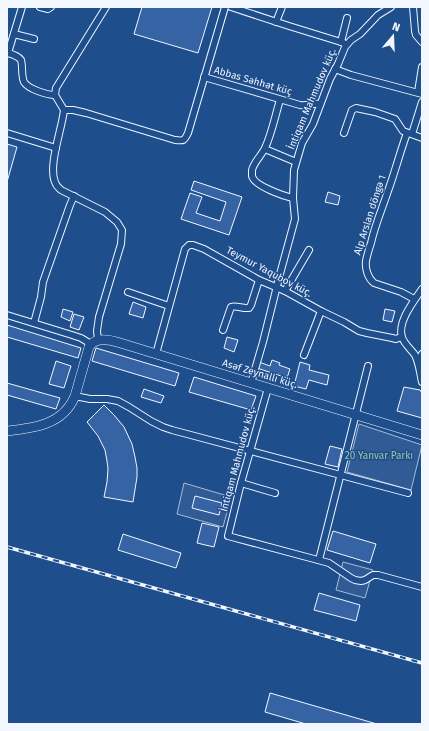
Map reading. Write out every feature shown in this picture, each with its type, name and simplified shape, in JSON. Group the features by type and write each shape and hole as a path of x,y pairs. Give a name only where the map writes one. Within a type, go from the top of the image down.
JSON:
{"main road":[{"name":"Asəf Zeynallı küç.","path":"94,342 103,339 117,342 422,435"},
{"path":"7,431 40,426 57,419 68,409 75,396 87,352 94,342"}],"street":[{"path":"22,7 8,53 20,58 24,82 28,86 45,94 55,95"},
{"path":"40,7 48,9 51,7"},
{"path":"94,342 99,317 121,244 122,230 117,222 110,216 90,204 61,190 55,183 53,171 64,110 55,95 56,88 106,7"},
{"path":"64,110 79,111 175,140 185,140 225,7"},
{"path":"231,7 344,43 346,18"},
{"path":"276,22 282,7"},
{"name":"İntiqam Mahmudov küç.","path":"251,383 295,219 292,198 294,170 302,143 313,124 344,43 360,34 378,15 391,7"},
{"path":"413,7 416,35 422,42"},
{"path":"14,34 34,39"},
{"path":"335,69 351,75 420,93 422,67"},
{"name":"Abbas Səhhət küç","path":"204,77 300,105 306,106 320,104"},
{"path":"280,100 265,149 254,165 252,176 254,180 268,189 292,198"},
{"name":"Alp Arslan döngə 1","path":"414,299 402,292 371,281 366,266 366,260 375,227 392,182 400,152 422,102"},
{"path":"344,132 352,110 356,108 375,112 395,119 401,129 409,134 422,138"},
{"path":"7,133 56,148"},
{"path":"265,149 296,162"},
{"path":"34,323 44,282 74,196"},
{"name":"Teymur Yaqubov küç.","path":"156,354 184,254 189,245 204,249 259,280 285,291 321,312 344,322 359,331 396,339 401,337"},
{"path":"285,291 309,250"},
{"path":"223,330 231,307 249,308 259,280"},
{"path":"422,289 414,299 406,314 401,331 401,337 414,353 418,361 422,382"},
{"path":"128,292 169,306"},
{"path":"304,355 321,312"},
{"name":"Asəf Zeynallı küç.","path":"7,315 94,342"},
{"path":"418,361 422,354"},
{"path":"368,366 319,560 334,566 356,580 361,581 373,575 378,575 422,587"},
{"name":"İntiqam Mahmudov küç.","path":"268,388 241,483 228,536 319,560"},
{"path":"75,396 84,399 111,399 129,407 150,421 163,427 408,493"},
{"path":"241,483 275,493"}],"shaded area":[{"name":"20 Yanvar Parkı","path":"359,424 422,445 411,490 347,472"},
{"path":"184,483 231,497 223,527 177,514"},
{"path":"343,562 373,570 365,598 336,590"}],"building":[{"path":"142,7 212,7 198,53 134,34"},
{"path":"7,144 17,147 7,182"},
{"path":"194,181 242,197 229,235 181,219 190,193 202,197 196,213 220,221 226,202 191,190"},
{"path":"328,192 340,196 338,205 325,202"},
{"path":"133,302 146,307 143,318 129,314"},
{"path":"63,309 73,312 70,321 61,317"},
{"path":"385,309 395,311 392,322 383,320"},
{"path":"74,314 84,317 79,330 70,327"},
{"path":"7,325 81,348 78,358 7,337"},
{"path":"227,337 238,340 234,352 224,348"},
{"path":"96,348 179,373 175,386 92,361"},
{"path":"272,360 280,363 279,365 290,369 287,378 257,368 259,362 270,366"},
{"path":"56,361 71,366 64,388 49,384"},
{"path":"300,362 310,365 309,370 329,375 327,385 309,380 306,389 294,386"},
{"path":"194,377 256,396 251,410 189,392"},
{"path":"7,383 60,398 56,409 7,395"},
{"path":"404,387 420,390 422,393 422,418 397,411"},
{"path":"144,389 164,396 161,403 141,397"},
{"path":"104,405 124,427 132,444 137,468 133,502 104,497 108,469 105,450 98,436 87,422"},
{"path":"330,446 342,449 338,467 325,464"},
{"path":"195,496 222,503 219,515 192,508"},
{"path":"202,523 219,527 214,547 197,543"},
{"path":"333,531 376,544 370,563 327,550"},
{"path":"123,534 181,553 176,568 118,550"},
{"path":"319,593 360,605 356,621 314,610"},
{"path":"270,693 377,724 306,724 265,712"}],"railway":[{"path":"7,547 422,663"}]}
